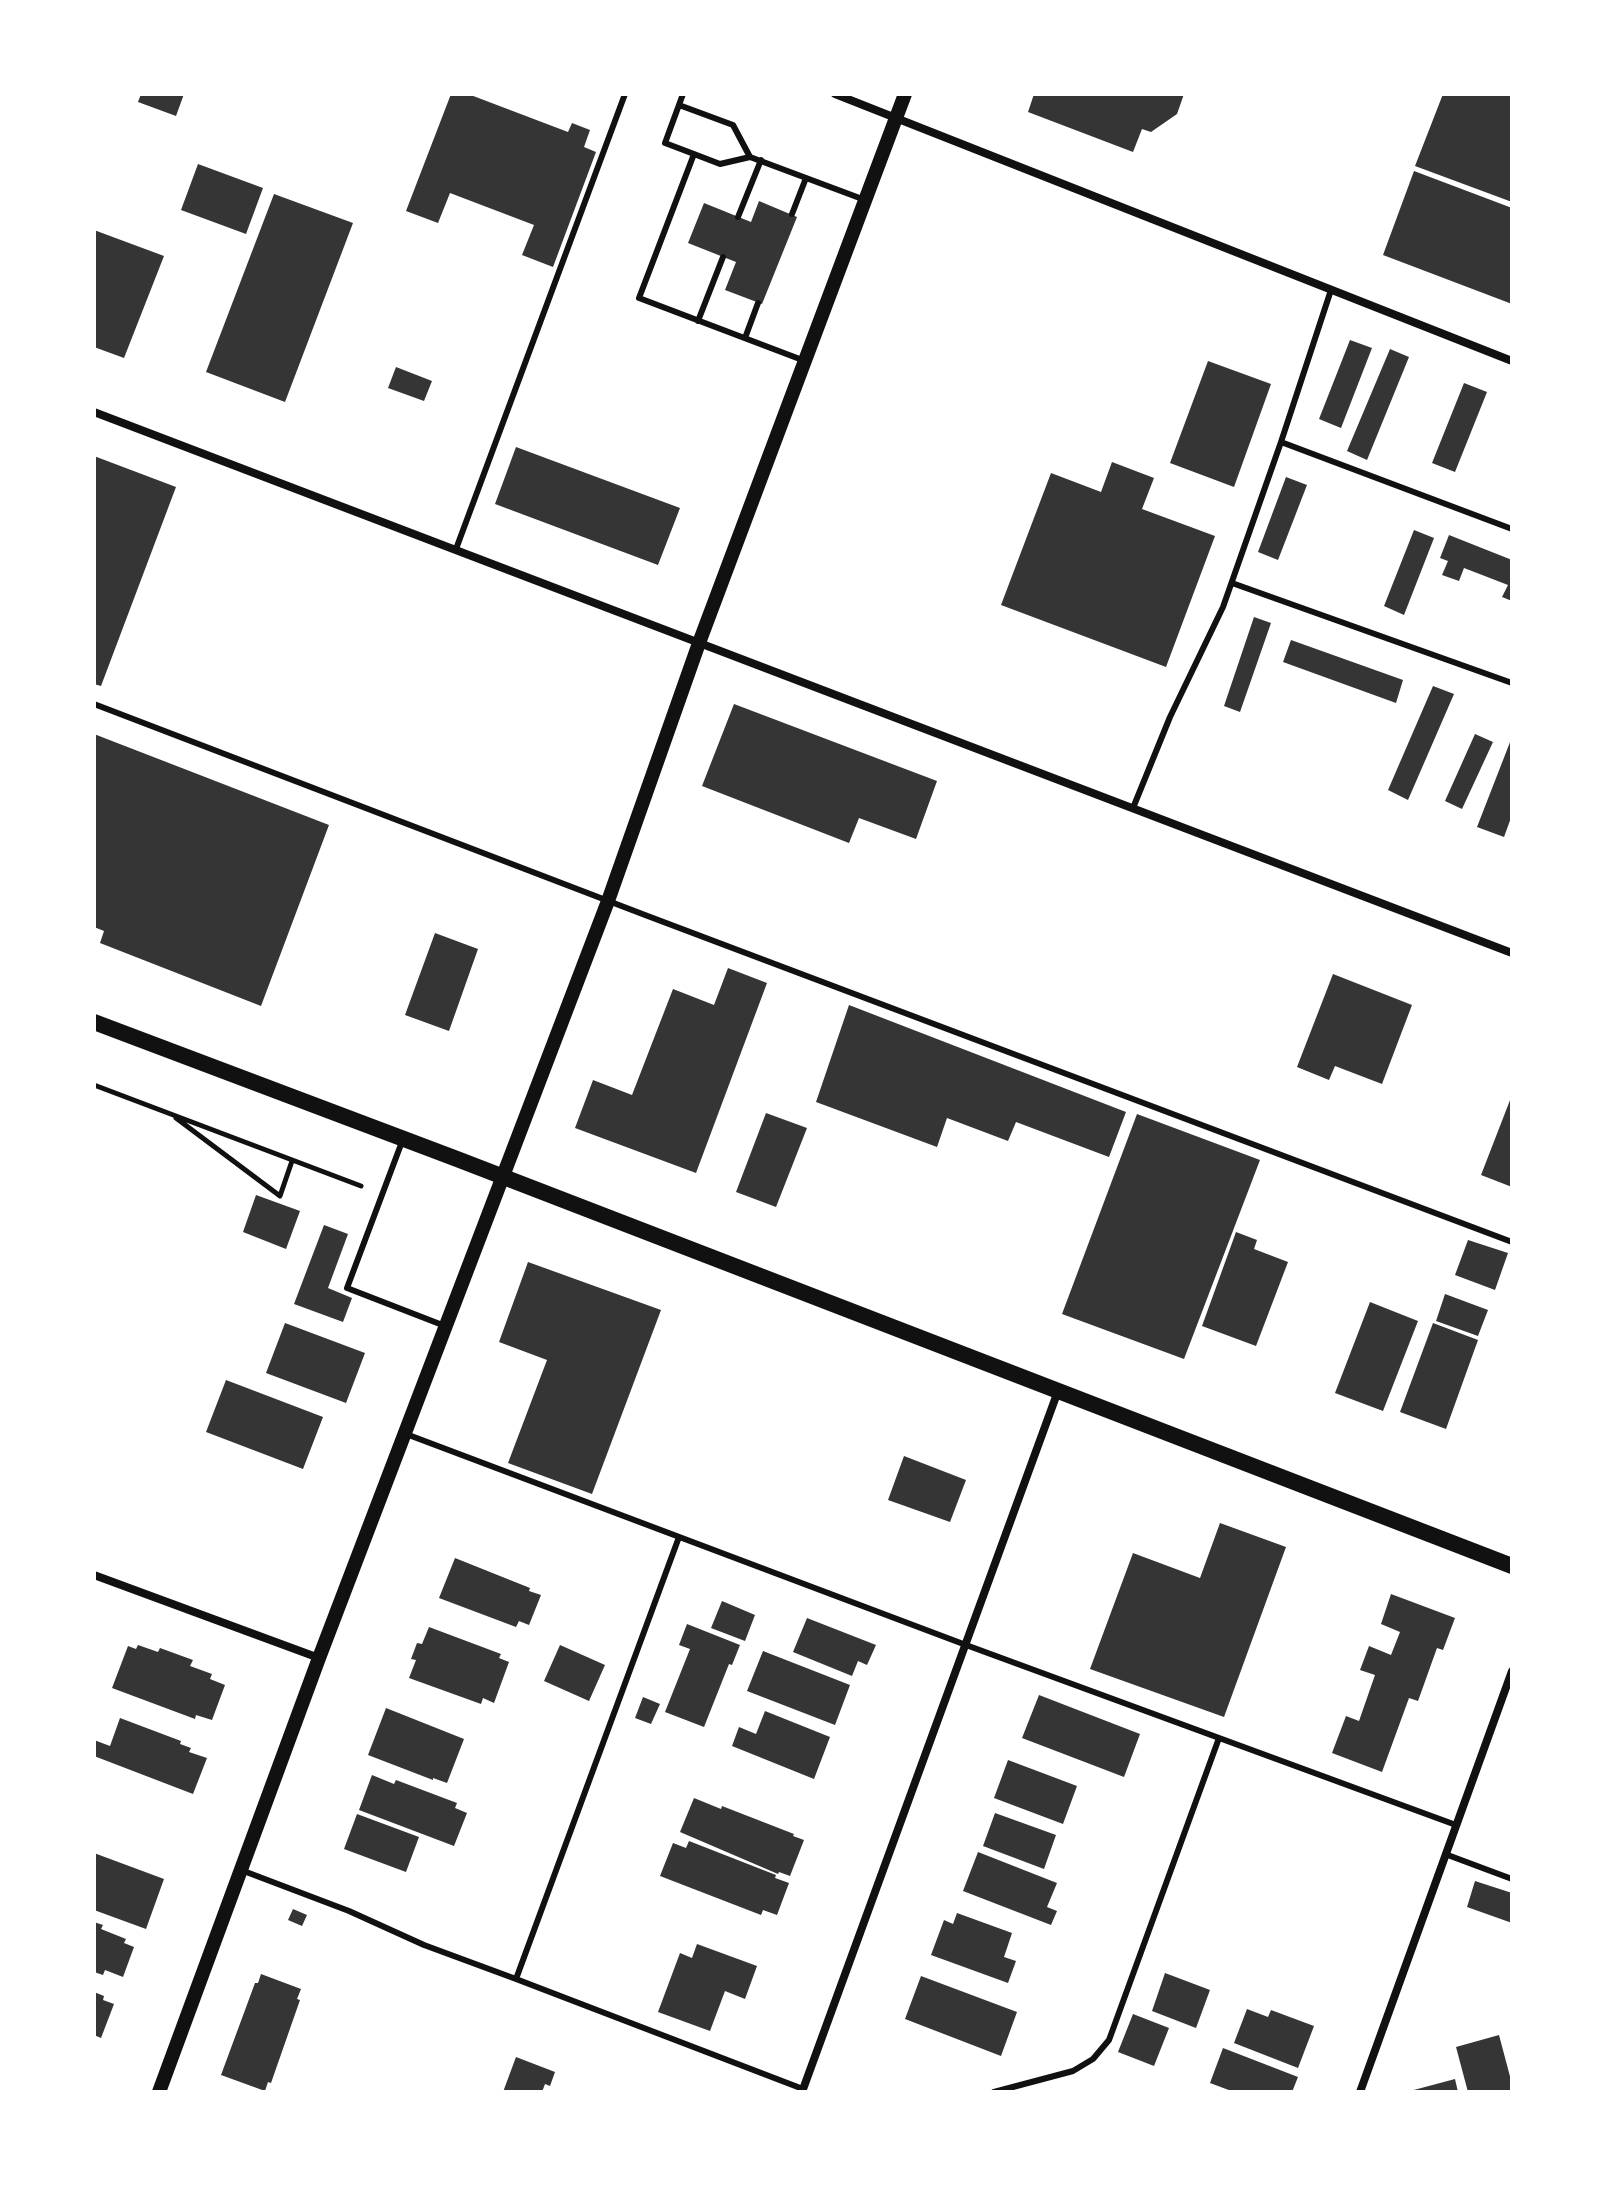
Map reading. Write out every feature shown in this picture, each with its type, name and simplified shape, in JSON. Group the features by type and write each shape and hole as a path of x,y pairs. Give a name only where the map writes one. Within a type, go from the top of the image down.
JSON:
{"main road":[{"path":"94,1022 1512,1566"}],"street":[{"path":"835,94 1512,361"},
{"path":"159,2092 319,1658 608,901 699,643 905,94"},
{"path":"94,412 1512,953"},
{"path":"802,2091 1058,1391"},
{"path":"94,1575 319,1658"},
{"path":"1360,2092 1512,1671"}],"lane":[{"path":"456,549 625,94"},
{"path":"683,94 665,143 720,164 750,157 761,160 865,200"},
{"path":"679,105 733,125 750,157"},
{"path":"694,154 639,298 805,361"},
{"path":"738,217 761,160"},
{"path":"792,214 806,178"},
{"path":"698,321 723,257"},
{"path":"1133,808 1170,717 1223,607 1331,290"},
{"path":"745,338 758,303"},
{"path":"1281,442 1512,529"},
{"path":"1232,583 1512,683"},
{"path":"94,704 1512,1242"},
{"path":"403,1139 347,1288 446,1327"},
{"path":"405,1433 966,1645 1456,1825"},
{"path":"516,1979 679,1537"},
{"path":"994,2092 1073,2071 1093,2059 1109,2040 1219,1738"},
{"path":"1445,1854 1512,1879"},
{"path":"241,1870 349,1911 424,1945 802,2091"}],"path":[{"path":"94,1085 381,1194"},
{"path":"168,1113 280,1196 292,1161"}],"building":[{"path":"141,94 184,94 176,116 138,102"},
{"path":"451,94 468,94 568,132 572,123 590,130 584,147 596,152 553,267 522,255 534,225 450,193 438,223 406,211"},
{"path":"1034,94 1184,94 1177,114 1151,132 1142,129 1133,152 1028,112"},
{"path":"1443,94 1512,94 1512,202 1415,166"},
{"path":"198,164 263,188 246,234 181,210"},
{"path":"1414,171 1512,208 1512,304 1383,255"},
{"path":"274,194 353,223 285,402 206,372"},
{"path":"759,201 797,217 762,304 725,290 736,262 688,243 704,203 751,222"},
{"path":"94,230 164,256 124,358 94,347"},
{"path":"1350,340 1372,348 1341,428 1319,419"},
{"path":"1390,349 1409,357 1367,460 1347,451"},
{"path":"1208,361 1271,384 1234,487 1170,463"},
{"path":"396,367 432,381 424,401 388,388"},
{"path":"1464,383 1487,392 1455,472 1432,463"},
{"path":"516,447 680,508 658,565 495,504"},
{"path":"94,456 176,487 101,686 94,684"},
{"path":"1112,462 1154,478 1142,509 1215,536 1166,667 1001,605 1051,473 1101,492"},
{"path":"1286,477 1307,485 1278,560 1258,552"},
{"path":"1414,530 1434,538 1404,615 1384,606"},
{"path":"1449,535 1512,560 1512,601 1502,597 1508,585 1464,568 1459,581 1442,575 1448,561 1440,558"},
{"path":"1254,617 1271,623 1240,712 1224,706"},
{"path":"1291,640 1403,680 1396,703 1283,662"},
{"path":"1433,686 1454,694 1408,800 1388,790"},
{"path":"734,704 937,781 916,839 859,818 849,843 702,786"},
{"path":"94,734 329,825 261,1006 100,943 104,931 94,927"},
{"path":"1475,734 1493,742 1462,809 1445,801"},
{"path":"1512,737 1512,815 1504,837 1477,827"},
{"path":"435,933 478,949 449,1031 405,1015"},
{"path":"728,968 767,983 696,1173 575,1128 593,1080 632,1095 673,989 714,1005"},
{"path":"1333,974 1412,1005 1382,1084 1335,1066 1329,1080 1297,1067"},
{"path":"849,1005 1126,1112 1109,1157 1016,1122 1008,1141 947,1118 937,1147 816,1102"},
{"path":"1512,1095 1512,1187 1481,1175"},
{"path":"766,1113 807,1128 776,1207 736,1192"},
{"path":"1137,1114 1260,1160 1184,1359 1062,1314"},
{"path":"256,1195 300,1211 286,1249 243,1232"},
{"path":"324,1225 348,1234 328,1288 352,1298 343,1322 294,1304"},
{"path":"1236,1232 1257,1240 1254,1249 1288,1262 1256,1346 1202,1326"},
{"path":"1468,1240 1508,1253 1495,1290 1455,1275"},
{"path":"528,1262 661,1310 592,1494 508,1463 547,1360 499,1342"},
{"path":"1445,1294 1488,1310 1478,1336 1436,1321"},
{"path":"1370,1302 1418,1321 1383,1411 1335,1393"},
{"path":"285,1323 365,1353 346,1403 266,1373"},
{"path":"1433,1323 1478,1340 1446,1429 1400,1412"},
{"path":"226,1380 323,1417 303,1469 206,1432"},
{"path":"904,1456 966,1480 950,1522 888,1500"},
{"path":"1220,1523 1286,1547 1224,1717 1090,1669 1133,1553 1200,1578"},
{"path":"455,1558 541,1595 529,1625 519,1621 516,1627 439,1598"},
{"path":"1391,1594 1455,1618 1443,1650 1437,1648 1418,1701 1409,1698 1382,1772 1332,1753 1346,1716 1359,1721 1375,1675 1360,1670 1369,1646 1391,1655 1400,1632 1381,1624"},
{"path":"722,1601 755,1615 745,1641 711,1628"},
{"path":"807,1618 876,1645 867,1665 858,1661 852,1676 793,1652"},
{"path":"687,1624 740,1645 732,1665 729,1664 704,1727 665,1712 690,1649 679,1645"},
{"path":"429,1627 501,1654 499,1658 509,1662 494,1703 483,1698 481,1704 409,1678 416,1660 411,1659 417,1643 422,1644"},
{"path":"138,1645 158,1652 160,1648 193,1660 190,1666 212,1674 210,1679 225,1685 212,1720 196,1715 195,1719 112,1688 128,1646 136,1649"},
{"path":"560,1645 605,1665 589,1701 544,1681"},
{"path":"763,1651 850,1685 835,1725 747,1691"},
{"path":"1039,1695 1140,1734 1124,1777 1022,1738"},
{"path":"643,1697 660,1704 651,1724 635,1718"},
{"path":"386,1708 464,1739 447,1783 368,1755"},
{"path":"765,1711 830,1737 814,1779 732,1746 739,1727 756,1734"},
{"path":"120,1718 181,1741 180,1744 191,1748 189,1752 207,1758 193,1794 94,1756 94,1740 110,1746"},
{"path":"1008,1760 1077,1786 1063,1824 994,1798"},
{"path":"372,1775 394,1784 396,1780 457,1803 455,1808 467,1813 454,1846 359,1810"},
{"path":"694,1798 721,1809 722,1806 804,1840 790,1876 778,1874 680,1832"},
{"path":"995,1813 1056,1835 1044,1869 983,1846"},
{"path":"357,1814 419,1837 406,1872 344,1849"},
{"path":"689,1841 789,1883 777,1915 763,1910 761,1915 660,1876 673,1843 686,1848"},
{"path":"978,1852 1057,1883 1047,1907 1057,1911 1051,1925 963,1891"},
{"path":"94,1853 164,1879 146,1929 94,1910"},
{"path":"1475,1881 1512,1893 1512,1923 1467,1907"},
{"path":"293,1909 307,1915 302,1926 288,1920"},
{"path":"957,1913 1012,1933 1004,1957 1016,1961 1008,1983 931,1955 944,1920 953,1924"},
{"path":"94,1922 103,1925 101,1929 126,1939 124,1943 134,1947 123,1977 105,1970 103,1975 94,1972"},
{"path":"697,1944 757,1966 745,1999 725,1991 710,2031 658,2012 680,1953 692,1958"},
{"path":"1165,1973 1210,1990 1196,2028 1152,2011"},
{"path":"261,1974 301,1989 271,2083 268,2082 265,2091 221,2075"},
{"path":"921,1976 1017,2012 1001,2056 905,2019"},
{"path":"94,1992 114,2004 101,2038 94,2035"},
{"path":"1247,2009 1268,2017 1271,2010 1314,2026 1298,2068 1234,2043"},
{"path":"1133,2014 1169,2028 1154,2066 1118,2052"},
{"path":"1499,2035 1512,2092 1468,2092 1456,2047"},
{"path":"1223,2048 1298,2077 1292,2092 1234,2092 1210,2083"},
{"path":"516,2057 555,2072 550,2086 545,2084 542,2092 503,2092"},
{"path":"1455,2079 1458,2092 1410,2092 1410,2091"}]}
